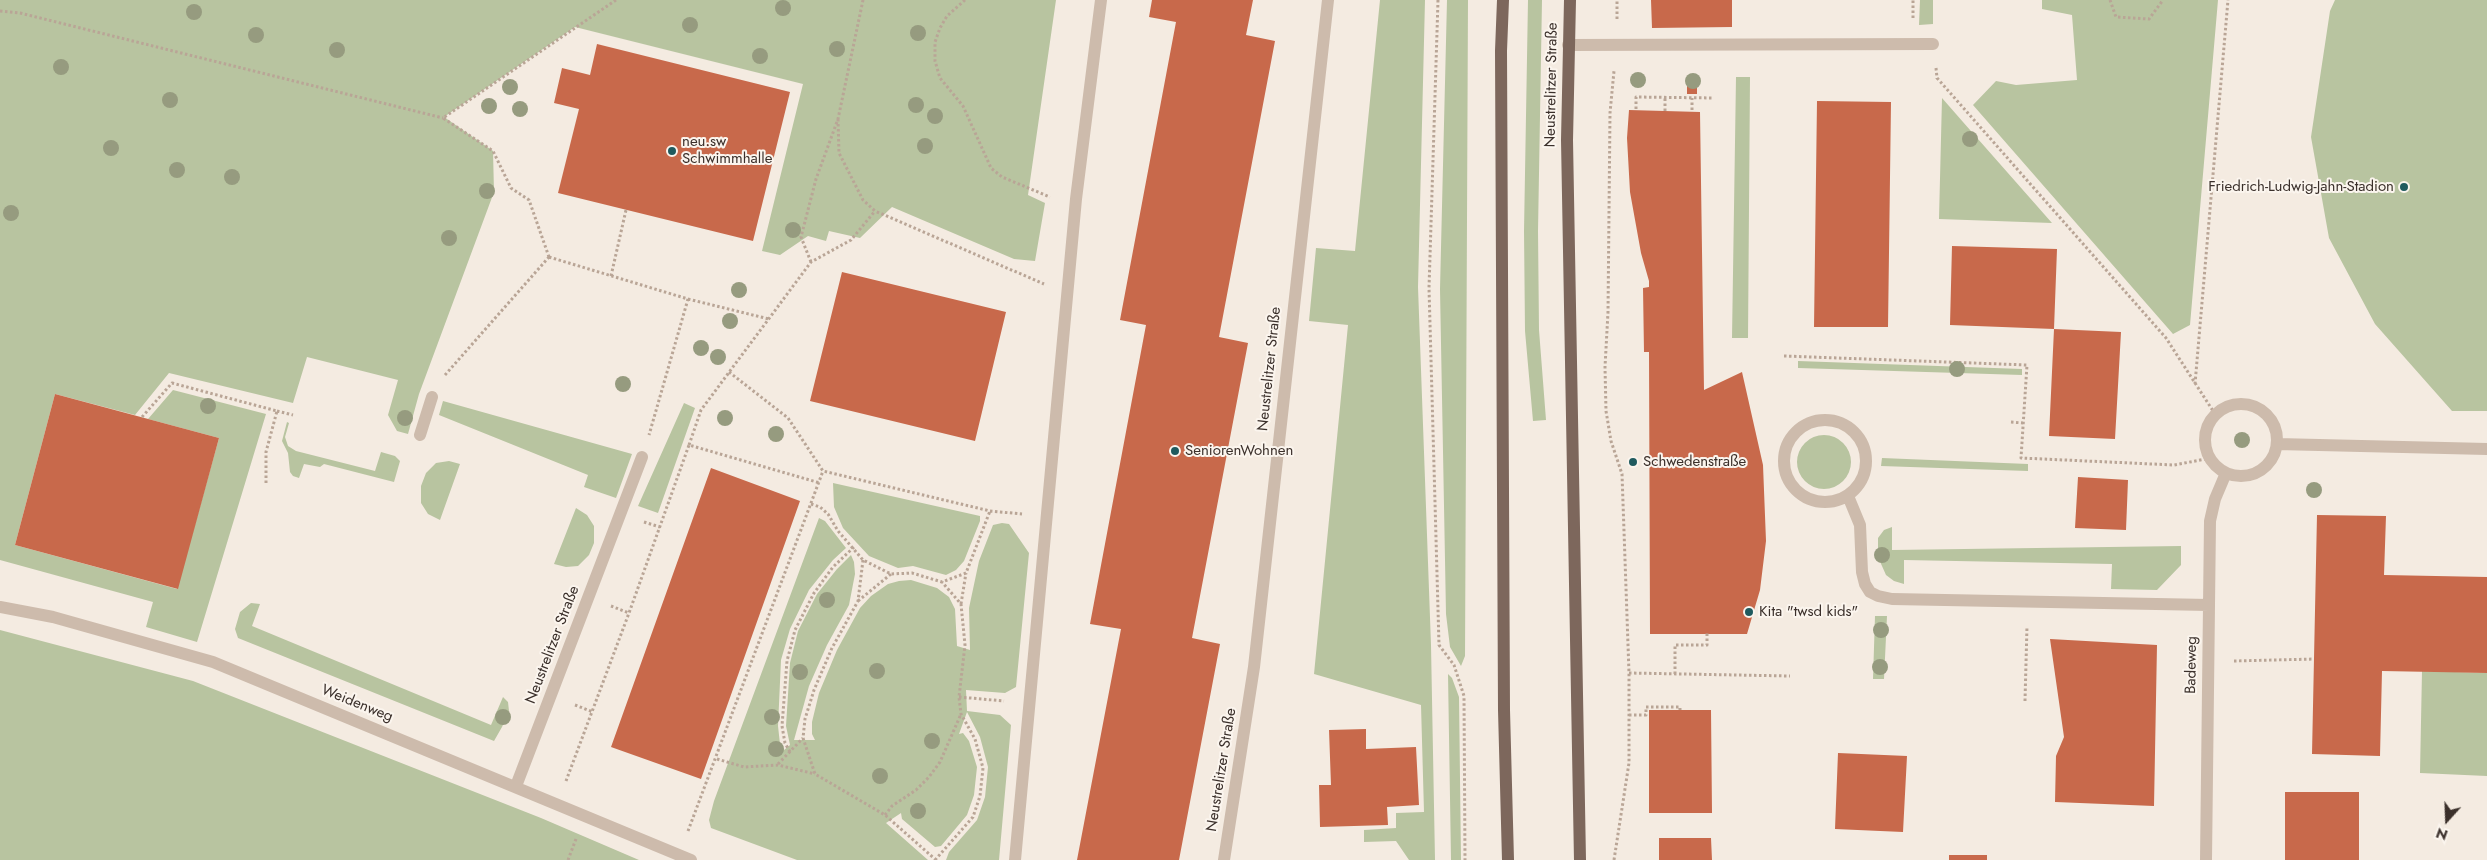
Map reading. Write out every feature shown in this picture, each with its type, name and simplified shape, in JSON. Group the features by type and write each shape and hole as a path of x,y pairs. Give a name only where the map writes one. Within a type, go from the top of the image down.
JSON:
{"main road":[{"path":"1503,0 1501,51 1504,710 1508,860"},
{"name":"Neustrelitzer Straße","path":"1570,0 1567,140 1580,860"}],"street":[{"path":"1015,860 1076,200 1100,0"},
{"name":"Neustrelitzer Straße","path":"1224,860 1254,667 1328,0"},
{"path":"1568,45 1933,44"},
{"path":"420,435 432,398"},
{"path":"2234,404 2246,404 2256,407 2273,422 2277,444 2274,455 2259,472 2248,476 2226,473 2217,467 2209,458 2205,447 2205,436 2208,424 2215,414 2234,404"},
{"path":"1826,420 1840,423 1852,430 1861,440 1866,454 1866,468 1861,481 1848,496 1824,503 1811,500 1800,494 1791,485 1785,474 1783,461 1791,437 1800,428 1812,422 1826,420"},
{"path":"2277,444 2487,449"},
{"name":"Neustrelitzer Straße","path":"516,786 642,457"},
{"name":"Badeweg","path":"2206,860 2210,521 2215,499 2226,473"},
{"path":"1848,496 1860,525 1862,572 1870,592 1892,599 2209,606"},
{"name":"Weidenweg","path":"0,607 53,617 213,662 691,860"}],"path":[{"path":"443,118 616,0"},
{"path":"811,262 800,237 816,178 838,119 863,0"},
{"path":"965,0 947,16 938,35 935,61 940,78 963,106 991,168 1002,177 1049,197 1076,200"},
{"path":"1438,0 1429,288 1439,645 1454,665 1464,696 1465,860"},
{"path":"1614,860 1629,763 1629,673 1622,474 1611,441 1606,411 1605,367 1608,312 1610,113 1616,45 1617,0"},
{"path":"2110,0 2116,17 2149,19 2163,0"},
{"path":"2195,385 2228,0"},
{"path":"0,11 29,16 443,118 493,151 512,188 529,200 549,257"},
{"path":"1933,44 1937,78 2166,338 2215,414"},
{"path":"1636,109 1636,97 1714,98"},
{"path":"1665,98 1665,111"},
{"path":"1692,98 1692,110"},
{"path":"838,119 840,152 863,200 875,211 1042,284 1068,286"},
{"path":"611,276 626,210"},
{"path":"556,804 623,631 701,410 811,262 851,240 875,211"},
{"path":"549,257 688,299 769,319"},
{"path":"432,398 447,372 549,257"},
{"path":"642,457 688,299"},
{"path":"1784,356 2027,365 2021,458 2174,465 2209,458"},
{"path":"729,372 788,418 823,471 990,511 1047,516"},
{"path":"142,417 172,383 293,415"},
{"path":"266,484 266,452 277,411"},
{"path":"2011,422 2023,423"},
{"path":"689,445 820,483"},
{"path":"679,855 717,759 823,471"},
{"path":"812,504 820,507 828,514 838,531 854,547 863,560 891,574 912,573 942,582 961,604"},
{"path":"717,759 744,767 778,765 816,774 885,815 935,860 973,818 980,796 983,768 975,739 961,714 959,698 965,645 961,604 966,573 990,511"},
{"path":"790,752 785,743 782,726 787,661 795,630 814,592 833,567 854,547"},
{"path":"858,601 863,560"},
{"path":"942,582 966,573"},
{"path":"816,774 804,738 805,719 814,690 832,648 858,601 891,574"},
{"path":"2025,701 2027,602"},
{"path":"1675,674 1676,645 1707,645 1707,634"},
{"path":"2208,660 2260,662 2314,659"},
{"path":"1629,673 1790,676"},
{"path":"959,698 1030,703"},
{"path":"1629,715 1646,715 1646,707 1680,707 1680,710"},
{"path":"885,815 892,806 916,790 929,777 940,762 961,714"},
{"path":"778,765 804,738"}],"green space":[{"path":"0,0 1056,0 1028,195 1045,203 1035,261 1014,259 892,207 860,238 829,231 826,241 808,236 780,255 762,251 803,84 575,27 444,117 493,151 494,192 419,394 408,434 397,431 388,415 398,380 307,357 293,403 169,373 135,415 55,394 15,545 177,589 219,438 148,419 173,390 266,414 197,642 146,627 153,602 0,560"},
{"path":"1380,0 1425,0 1418,287 1431,645 1435,860 1409,860 1396,841 1364,842 1364,830 1396,828 1396,813 1424,812 1421,705 1314,674 1348,325 1309,321 1316,248 1355,251"},
{"path":"1447,0 1468,0 1465,656 1461,666 1450,647 1446,614 1440,289"},
{"path":"1528,0 1542,0 1538,231 1539,330 1546,420 1533,421 1525,331 1524,231"},
{"path":"1920,0 1933,0 1933,24 1919,25"},
{"path":"2042,0 2218,0 2190,325 2173,334 1973,105 1996,81 2016,85 2077,80 2072,15 2042,9"},
{"name":"Friedrich-Ludwig-Jahn-Stadion","path":"2335,0 2487,0 2487,411 2452,411 2375,324 2329,238 2311,137 2330,11"},
{"path":"1736,77 1750,77 1748,338 1732,338"},
{"path":"1942,98 1963,122 2052,223 1939,219"},
{"path":"1798,361 2022,369 2022,375 1798,368"},
{"path":"443,401 632,454 616,498 584,487 588,475 439,415"},
{"path":"684,403 695,408 658,513 638,506"},
{"path":"287,422 289,423 285,437 288,446 296,451 375,471 381,452 395,456 400,461 394,482 324,464 320,467 304,464 299,478 293,476 290,472 288,453 282,441"},
{"path":"1819,435 1829,435 1839,439 1847,447 1851,462 1847,477 1839,485 1829,489 1819,489 1809,485 1801,477 1797,467 1797,457 1801,447 1809,439"},
{"path":"1882,458 2028,464 2028,471 1881,466"},
{"path":"449,461 460,464 440,520 428,514 421,503 421,486 426,473 436,463"},
{"path":"833,483 980,516 980,521 964,561 956,570 946,575 913,566 898,568 869,556 843,528 834,507"},
{"path":"576,508 587,515 594,526 594,543 589,555 578,566 566,567 554,564"},
{"path":"819,518 825,521 846,548 833,560 809,590 790,629 781,660 778,726 780,744 784,750 790,745 786,726 790,663 798,631 817,594 851,555 855,574 849,605 827,645 809,686 794,740 815,740 812,734 812,722 819,693 837,650 860,608 871,596 888,584 899,581 911,580 937,588 949,597 955,609 957,646 970,650 969,608 979,561 993,525 1009,524 1029,553 1016,687 1005,693 966,690 967,711 1000,715 1011,725 999,860 946,860 949,852 977,820 985,797 988,767 980,737 967,712 959,734 963,733 969,741 977,767 974,795 967,815 941,846 935,847 902,819 901,813 886,823 928,860 797,860 711,828 709,820 714,801"},
{"path":"1892,527 1892,550 2181,546 2181,565 2157,590 2111,589 2112,564 1904,560 1904,584 1894,581 1886,575 1878,557 1878,538 1884,530"},
{"path":"251,603 260,604 252,626 491,725 503,697 508,702 509,711 502,727 494,741 238,638 235,629 240,612"},
{"path":"1875,616 1887,616 1884,679 1873,679"},
{"path":"0,630 193,681 541,818 639,860 0,860"},
{"path":"2422,671 2487,673 2487,776 2420,773"},
{"path":"1448,674 1452,678 1459,697 1461,860 1451,860"}],"building":[{"name":"SeniorenWohnen","path":"1152,0 1253,0 1246,35 1275,41 1219,337 1248,343 1192,638 1220,644 1179,860 1077,860 1121,629 1090,624 1146,325 1120,320 1176,22 1149,17"},
{"path":"1651,0 1732,0 1732,27 1652,28"},
{"name":"neu.sw Schwimmhalle","path":"597,44 790,92 753,241 558,193 579,109 554,103 562,68 590,75"},
{"path":"1687,84 1697,84 1697,94 1687,94"},
{"path":"1817,101 1891,102 1888,327 1814,327"},
{"path":"1629,110 1700,112 1704,390 1742,372 1763,465 1766,541 1760,590 1747,634 1650,634 1649,352 1644,352 1643,288 1649,287 1649,281 1641,253 1630,192 1627,138"},
{"path":"1952,246 2057,249 2054,329 1950,325"},
{"path":"842,272 1006,312 975,441 810,401"},
{"path":"2054,329 2121,332 2115,439 2049,436"},
{"path":"55,394 219,438 178,589 15,545"},
{"path":"711,468 800,501 701,779 611,747"},
{"path":"2078,477 2128,480 2126,530 2075,528"},
{"path":"2317,515 2386,516 2384,575 2487,577 2487,673 2382,671 2380,756 2312,754"},
{"path":"2050,639 2157,645 2154,806 2055,802 2056,756 2064,737"},
{"path":"1649,710 1711,710 1712,813 1649,813"},
{"path":"1366,729 1366,749 1416,747 1419,805 1387,807 1388,825 1320,827 1319,785 1331,785 1329,730"},
{"path":"1838,753 1907,756 1903,832 1835,829"},
{"path":"2285,792 2359,792 2359,860 2285,860"},
{"path":"1659,838 1711,838 1712,860 1659,860"},
{"path":"1949,855 1987,855 1987,860 1949,860"}],"place":[{"name":"neu.sw Schwimmhalle","path":"672,151"},
{"name":"Friedrich-Ludwig-Jahn-Stadion","path":"2404,187"},
{"name":"SeniorenWohnen","path":"1175,451"},
{"name":"Schwedenstraße","path":"1633,462"},
{"name":"Kita \"twsd kids\"","path":"1749,612"}]}
